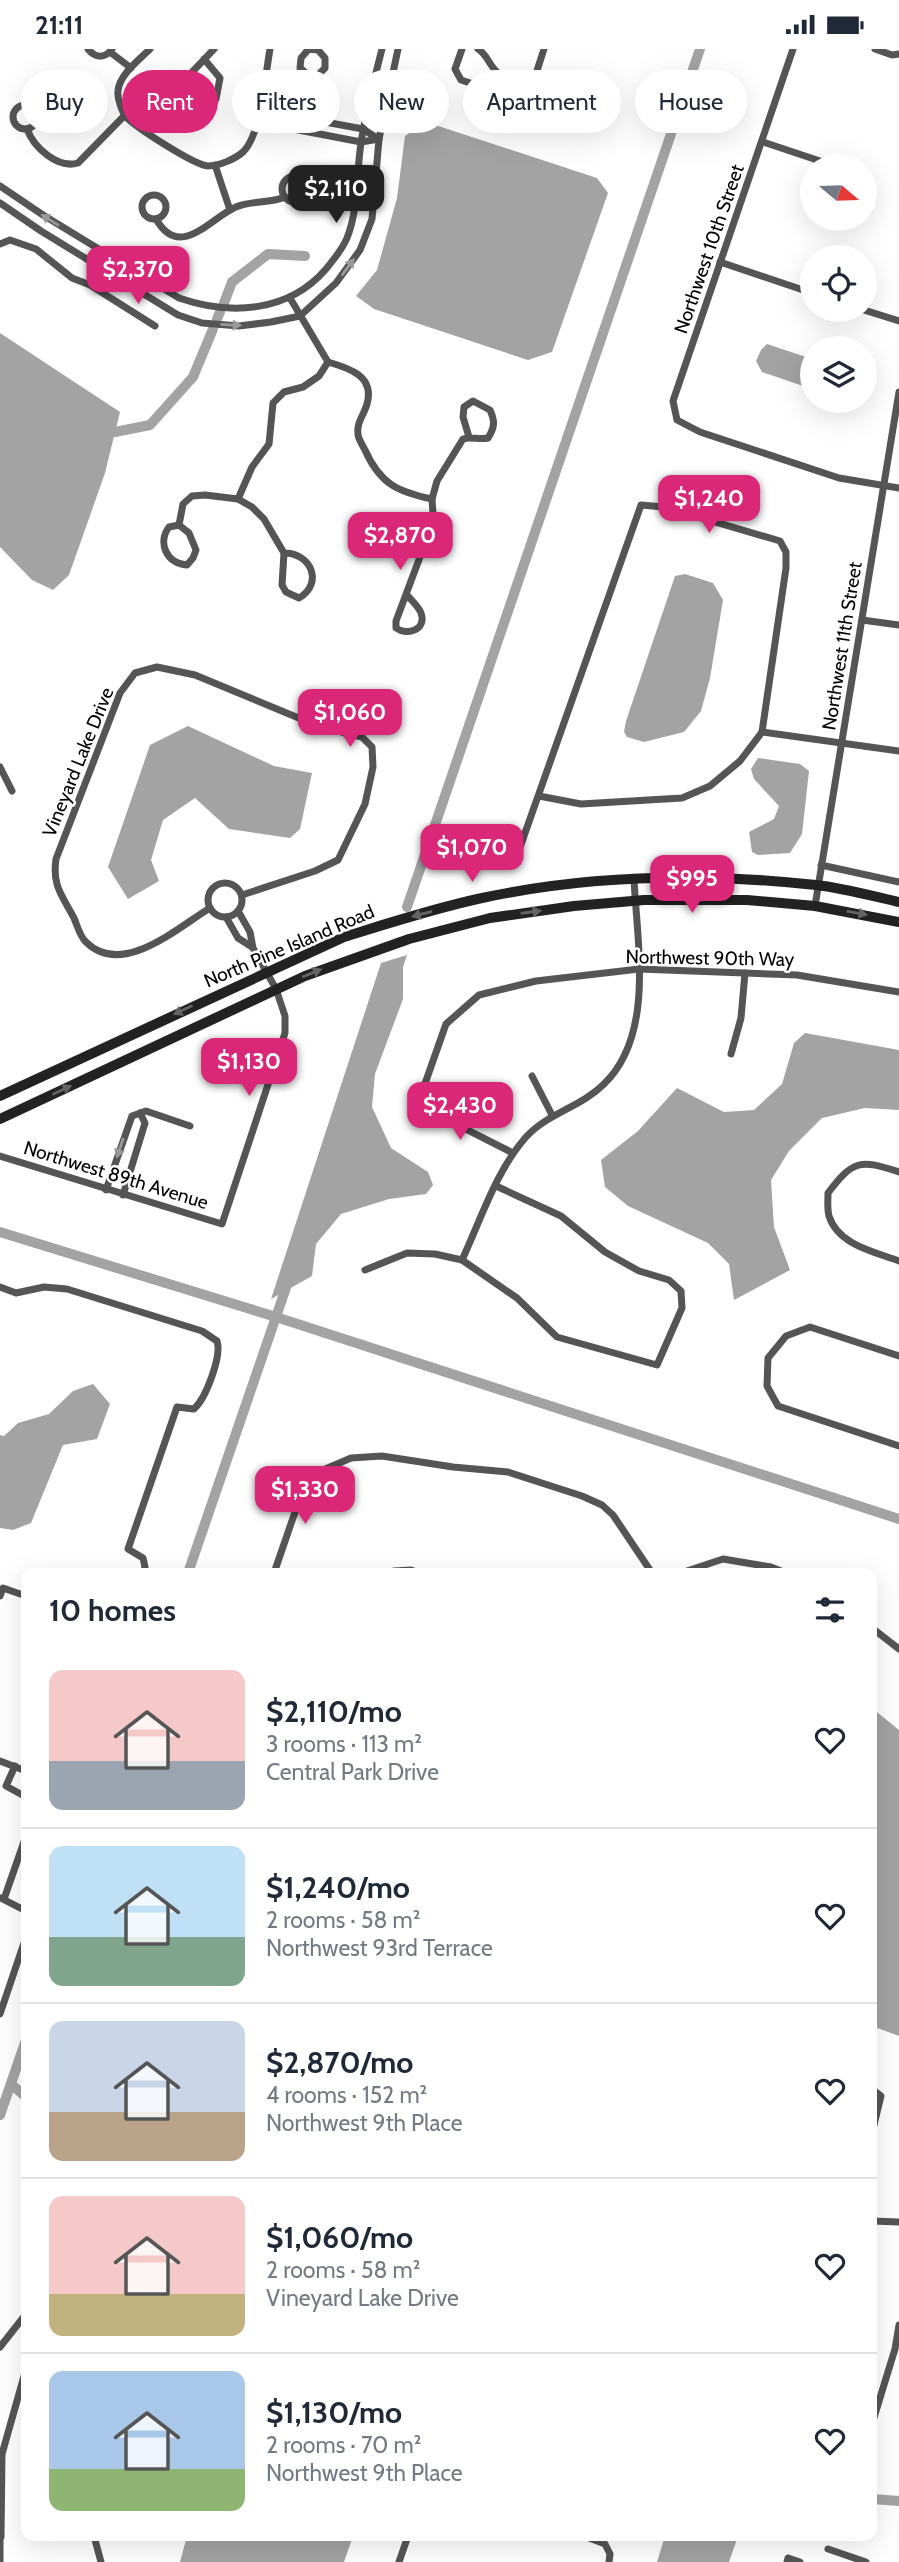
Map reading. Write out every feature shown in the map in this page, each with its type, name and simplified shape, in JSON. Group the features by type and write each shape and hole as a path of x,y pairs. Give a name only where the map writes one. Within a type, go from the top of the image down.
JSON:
{"main road":[{"name":"North Pine Island Road","path":"0,1096 344,937 482,898 559,885 634,879 733,879 818,885 899,902"},
{"name":"North Pine Island Road","path":"0,1119 276,989 346,960 409,939 490,918 635,901 747,899 816,906 899,922"}],"street":[{"path":"88,49 101,57 111,50 131,68 150,49"},
{"path":"204,59 220,78 216,99 209,110 201,111 184,105 178,96 177,88 204,59 214,49"},
{"path":"267,70 270,49"},
{"path":"377,70 382,49"},
{"path":"0,203 178,315 202,323 239,326 300,316 337,283 360,250 372,219 379,139 398,49"},
{"path":"462,49 454,69 463,81"},
{"path":"478,49 496,70"},
{"path":"537,70 544,49"},
{"name":"Northwest 10th Street","path":"793,49 673,401 677,420 700,432 839,478 883,487"},
{"path":"875,49 892,55 899,54"},
{"path":"122,84 118,91 122,105"},
{"path":"108,132 122,118"},
{"path":"29,133 31,139 64,166 78,163 107,133"},
{"path":"151,133 188,159 206,166 215,165 243,152 254,133"},
{"path":"314,133 361,142 379,139"},
{"path":"0,185 43,215 179,298 201,306 237,309 268,305 290,299 317,279 341,251 348,237 356,206 362,133"},
{"path":"369,133 379,139"},
{"path":"763,142 800,154"},
{"path":"215,165 230,210"},
{"path":"156,219 166,232 186,236 198,233 236,206 285,197"},
{"path":"0,244 10,240 36,249 72,278 90,285 155,326"},
{"path":"720,262 800,289"},
{"path":"290,299 328,362 353,369 361,375 367,404 360,418 358,435 373,468 398,489 432,499"},
{"path":"877,314 899,321"},
{"path":"238,499 252,467 269,444 273,403 284,392 303,387 319,376 328,362"},
{"name":"Northwest 11th Street","path":"816,906 899,392"},
{"path":"407,595 421,612 422,619 413,632 403,633 396,628 396,621 434,528 432,499 437,481 463,439 488,438 494,429 495,420 490,409 473,401 464,408 463,417 469,437"},
{"path":"883,487 899,488"},
{"path":"179,525 183,504 192,496 238,499 252,507 264,519 284,553 282,585 286,592 299,598 310,588 313,570 299,555 284,553"},
{"path":"519,849 641,505 664,507 780,541 786,552 762,732 740,761 710,786 682,798 581,804 539,796"},
{"path":"179,525 189,533 196,550 187,565 177,565 168,557 163,545 163,536 169,527 179,525"},
{"path":"862,620 899,625"},
{"name":"Vineyard Lake Drive","path":"210,908 140,951 124,956 105,954 85,942 53,878 56,859 120,693 135,673 157,667 195,675 318,726 362,737 372,747 373,767 365,804 338,860 315,871 242,895"},
{"path":"762,732 899,751"},
{"path":"0,767 12,791"},
{"path":"821,865 899,882"},
{"path":"462,1260 513,1153 552,1115 570,1109 605,1083 622,1060 637,1027 639,969 634,879"},
{"path":"230,883 242,895 238,911 226,917 218,916 210,908 208,897 219,884 230,883"},
{"path":"238,911 250,932 253,948 276,989"},
{"path":"226,917 238,938 253,948"},
{"name":"Northwest 90th Way","path":"513,1153 423,1105 421,1095 446,1024 479,995 536,981 639,969 797,975 899,992"},
{"path":"731,1054 741,1018 745,973"},
{"name":"Northwest 89th Avenue","path":"0,1156 222,1224 285,1033 285,1016 276,989"},
{"path":"532,1076 552,1115"},
{"path":"106,1190 132,1116 146,1111 190,1125"},
{"path":"123,1195 145,1123 140,1113"},
{"path":"899,1172 876,1164 855,1165 840,1177 828,1193 829,1216 838,1232 859,1247 899,1261"},
{"path":"365,1270 407,1253 435,1254 462,1260 517,1298 557,1337 657,1365 665,1352 682,1308 681,1291 669,1280 639,1271 605,1252 561,1216 496,1186"},
{"path":"0,1287 16,1293 44,1287 66,1289 202,1331 217,1341 219,1355 202,1402 194,1409 177,1407 128,1549 143,1558 145,1568"},
{"path":"899,1356 810,1327 786,1335 768,1358 766,1386 778,1406 899,1446"},
{"path":"276,1568 304,1486 323,1470 351,1458 382,1456 508,1472 582,1496 607,1510 626,1531 649,1568"},
{"path":"696,1568 723,1559 774,1568"},
{"path":"0,1596 3,1588 21,1593"},
{"path":"877,1632 899,1650"},
{"path":"0,1761 21,1769"},
{"path":"15,1766 3,1785 21,1794"},
{"path":"21,1849 2,1899 21,1908"},
{"path":"0,2014 4,1989 21,1949"},
{"path":"877,2093 881,2096 877,2112"},
{"path":"877,2221 899,2223"},
{"path":"0,2347 21,2320"},
{"path":"877,2408 895,2349 899,2325"},
{"path":"0,2562 2,2453 21,2386"},
{"path":"95,2541 101,2562"},
{"path":"399,2562 406,2541"},
{"path":"598,2541 605,2544 610,2554 609,2562"},
{"path":"828,2549 866,2562"},
{"path":"787,2562 788,2558 800,2562"}],"shaded area":[{"path":"449,130 597,178 608,193 552,352 528,360 374,309 356,296 377,270 397,198 405,136 410,133 449,133"},
{"path":"0,333 120,412 105,473 69,575 53,590 32,580 0,547"},
{"path":"767,344 800,355 800,385 762,372 756,361"},
{"path":"685,574 713,583 723,600 710,678 701,711 684,732 644,742 627,737 624,732 626,721 675,576"},
{"path":"188,726 274,766 312,773 300,829 290,838 229,829 195,798 163,820 151,860 159,881 128,899 108,867 150,745"},
{"path":"758,758 800,764 809,771 802,834 790,853 758,855 752,852 749,832 774,819 779,806 754,779 751,769"},
{"path":"407,955 403,967 403,999 375,1074 372,1107 391,1148 428,1172 433,1185 426,1194 389,1199 341,1214 316,1244 312,1276 271,1299 381,963"},
{"path":"805,1033 899,1050 899,1110 865,1108 822,1118 789,1151 771,1180 774,1227 790,1270 734,1300 729,1264 708,1243 628,1206 605,1187 601,1160 638,1131 677,1088 724,1112 754,1110 782,1084 794,1043"},
{"path":"93,1384 110,1404 97,1439 63,1445 31,1523 13,1530 0,1528 0,1435 4,1436 18,1423 49,1414 73,1391"},
{"path":"877,1712 899,1730 899,2036 877,2028"},
{"path":"186,2541 351,2541 344,2562 180,2562"},
{"path":"663,2541 736,2541 729,2562 657,2562"}],"waterway":[{"path":"407,907 700,49"},
{"path":"224,303 232,282 268,254 305,256"},
{"path":"217,319 220,312"},
{"path":"115,432 150,425 193,377 213,329"},
{"path":"0,1232 276,1317 899,1519"},
{"path":"190,1568 289,1279"},
{"path":"0,2115 21,2054"},
{"path":"11,2084 21,2093"},
{"path":"877,2499 899,2501"}]}
